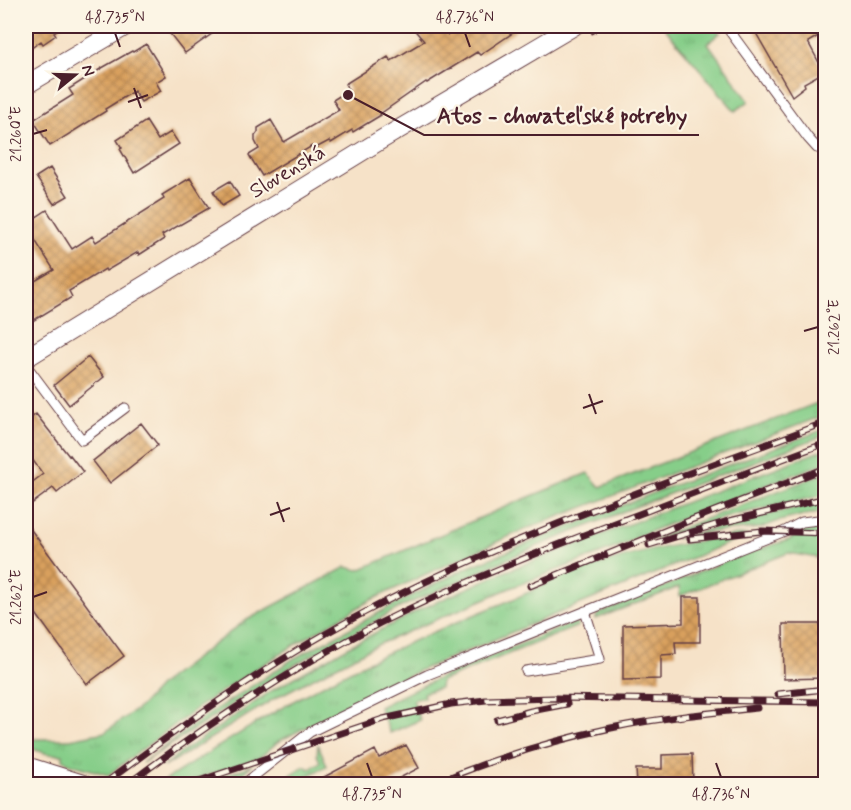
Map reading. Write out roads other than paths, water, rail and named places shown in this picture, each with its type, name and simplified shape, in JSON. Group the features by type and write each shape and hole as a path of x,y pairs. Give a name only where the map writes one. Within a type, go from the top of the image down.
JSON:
{"street":[{"path":"26,86 84,49 126,26"},
{"name":"Slovenská","path":"26,358 379,141 574,26"},
{"path":"26,766 83,784"}],"lane":[{"path":"726,26 808,138 817,148 825,150"},
{"path":"26,365 82,440 124,408"},
{"path":"244,784 310,732 427,675 785,531 802,522 825,519"},
{"path":"526,671 600,659 585,611"}],"railway":[{"path":"104,784 234,690 302,647 373,608 539,531 826,422"},
{"path":"128,784 250,698 380,623 541,552 826,443"},
{"path":"530,586 826,468"},
{"path":"649,545 725,522 826,498"},
{"path":"690,539 762,531 826,533"},
{"path":"778,694 826,689"},
{"path":"190,784 383,719 451,704 486,700 554,698 826,702"},
{"path":"497,720 567,704"},
{"path":"433,784 521,752 588,733 629,724 757,708"}],"place":[{"name":"Atos - chovateľské potreby","path":"348,95"}]}
